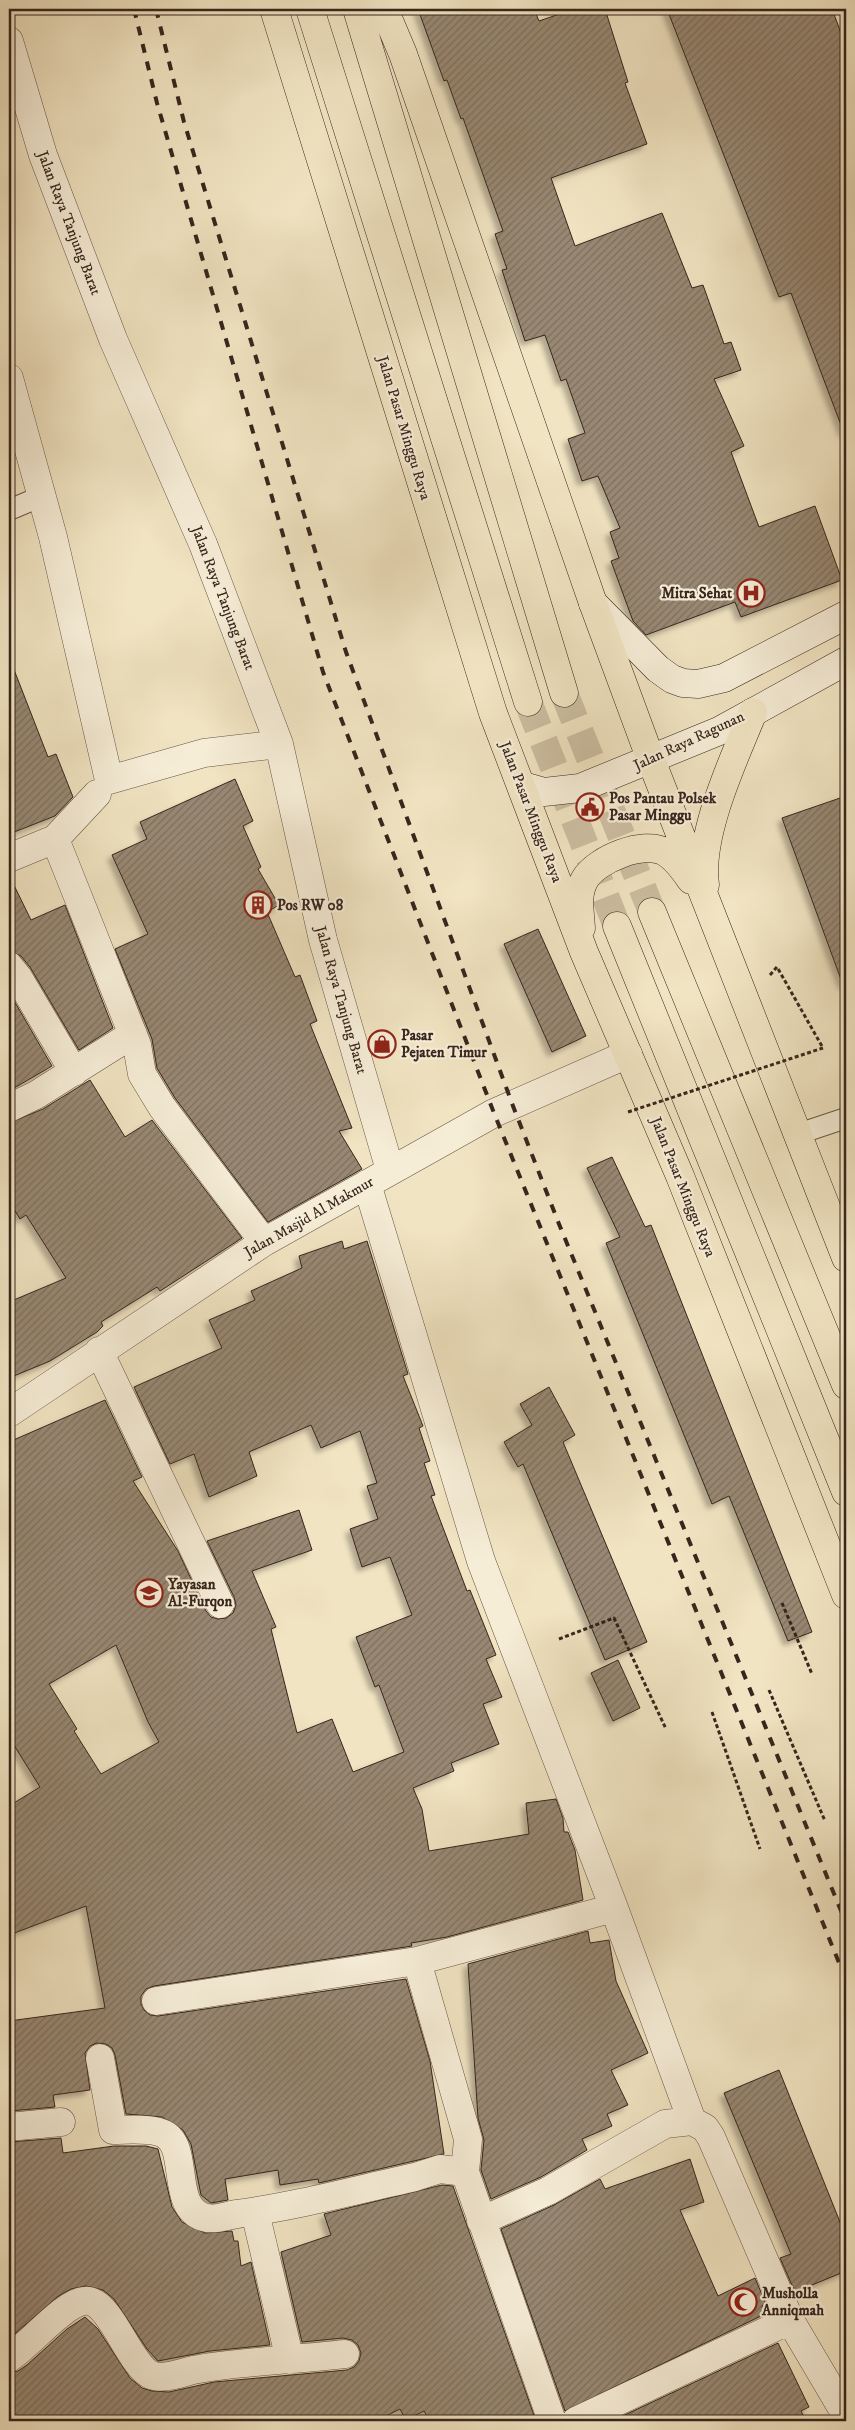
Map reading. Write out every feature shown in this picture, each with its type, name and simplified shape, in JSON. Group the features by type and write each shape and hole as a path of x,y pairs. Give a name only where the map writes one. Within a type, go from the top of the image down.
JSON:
{"main road":[{"name":"Jalan Pasar Minggu Raya","path":"274,9 493,713 523,786 584,952 680,1176 846,1595"},
{"path":"310,9 528,702"},
{"path":"357,9 564,694"},
{"path":"384,9 403,54 593,603 651,760 846,1258"},
{"path":"708,903 703,870 706,852 724,786 753,712"},
{"path":"584,952 578,899 586,878 602,864 621,852 651,847 664,851 676,860 708,903"},
{"path":"652,912 846,1385"},
{"path":"617,926 846,1492"}],"street":[{"name":"Jalan Raya Tanjung Barat","path":"9,40 43,155 113,339 203,544 279,744 323,940 390,1170"},
{"path":"9,378 42,496 109,780 204,753 279,744"},
{"path":"593,603 658,669 672,679 683,683 698,684 724,678 846,615"},
{"name":"Jalan Raya Ragunan","path":"523,786 544,792 580,788 719,731 846,661"},
{"path":"9,858 55,839 97,794"},
{"path":"55,839 133,1034 142,1074 162,1107 264,1242"},
{"path":"9,966 18,977 74,1072"},
{"path":"9,1108 36,1095 133,1034"},
{"name":"Jalan Masjid Al Makmur","path":"9,1413 264,1242 494,1113 628,1054"},
{"path":"367,1184 481,1561 614,1908 692,2121"},
{"path":"99,1351 220,1604"},
{"path":"156,2001 417,1961 614,1908"},
{"path":"417,1961 468,2139 465,2172 480,2221 552,2421"},
{"path":"100,2058 113,2130 159,2132 170,2138 176,2145 184,2192 190,2205 201,2215 208,2218 255,2212 416,2177 440,2169 465,2172"},
{"path":"480,2221 548,2191 665,2124 692,2121 705,2128 711,2137 790,2320 846,2415"},
{"path":"9,2127 61,2122"},
{"path":"255,2212 290,2360"},
{"path":"9,2358 23,2349 57,2317 80,2302 87,2300 106,2314 140,2366 152,2375 162,2376 206,2368 345,2354"},
{"path":"576,2421 790,2320"}],"lane":[{"path":"9,510 42,496"},
{"path":"798,1134 846,1118"}],"path":[{"path":"628,1112 823,1048 777,967"},
{"path":"782,1603 812,1674"},
{"path":"559,1639 614,1618 666,1729"},
{"path":"769,1690 825,1821"},
{"path":"712,1712 760,1849"}],"building":[{"path":"418,9 534,9 539,21 574,9 605,9 628,82 625,83 647,144 551,178 575,246 662,213 692,288 703,285 724,344 731,342 741,370 714,379 744,446 731,452 759,527 815,506 842,580 741,617 735,602 646,635 633,621 611,561 619,558 610,532 620,528 598,476 582,481 568,439 585,433 566,379 561,381 545,335 525,341 502,270 507,269 495,234 503,231 463,118 461,119 447,80 444,81"},
{"path":"667,9 832,9 846,46 846,432 844,433 791,293 779,297"},
{"path":"11,662 48,757 56,754 73,797 55,816 9,834 9,663"},
{"path":"235,779 253,821 243,826 261,867 258,869 279,905 267,912 295,977 300,975 317,1021 310,1024 352,1128 339,1131 362,1169 268,1222 175,1098 157,1068 152,1039 115,949 148,934 112,855 147,839 140,822"},
{"path":"846,796 846,984 843,985 782,818"},
{"path":"9,875 31,920 65,905 113,1028 79,1050 30,967 21,956 9,951"},
{"path":"538,929 586,1036 552,1052 504,944"},
{"path":"9,992 52,1066 9,1091"},
{"path":"90,1080 125,1137 152,1120 242,1238 160,1291 157,1287 101,1322 103,1326 97,1332 50,1361 9,1378 9,1302 66,1278 26,1215 20,1219 9,1201 9,1123 43,1109"},
{"path":"612,1157 645,1227 651,1225 812,1632 788,1641 729,1496 712,1504 606,1243 620,1237 587,1168"},
{"path":"342,1241 344,1249 367,1241 408,1374 403,1376 423,1426 419,1428 430,1461 424,1463 435,1495 431,1496 467,1591 470,1590 496,1655 486,1659 502,1697 483,1704 499,1744 451,1763 454,1771 413,1788 422,1809 429,1851 529,1834 526,1803 556,1799 563,1818 564,1832 568,1832 575,1850 583,1900 447,1937 411,1943 412,1946 154,1986 146,1989 141,1996 141,2004 150,2015 158,2016 406,1979 430,2061 444,2154 319,2183 318,2179 280,2185 278,2170 225,2179 228,2200 211,2203 201,2195 191,2144 183,2130 162,2117 126,2114 115,2055 112,2048 106,2044 97,2043 90,2046 85,2053 90,2090 53,2095 55,2107 9,2111 9,2021 105,2008 86,1906 9,1935 9,1806 40,1787 9,1737 9,1442 105,1400 142,1477 133,1481 178,1551 206,1611 211,1617 218,1619 226,1618 233,1613 236,1605 207,1541 299,1510 312,1550 252,1571 276,1627 271,1629 297,1733 332,1719 353,1772 404,1752 379,1685 375,1687 356,1637 412,1615 390,1557 362,1567 350,1529 378,1519 367,1486 377,1483 360,1431 321,1448 311,1425 249,1452 257,1476 209,1497 194,1454 170,1464 134,1387 222,1348 209,1320 255,1300 251,1291 302,1268 299,1256","holes":["116,1645 148,1722 159,1742 101,1774 74,1731 77,1729 49,1684"]},
{"path":"549,1387 575,1435 563,1442 647,1642 605,1660 523,1464 518,1467 504,1442 532,1425 520,1404"},
{"path":"618,1660 640,1708 613,1721 591,1673"},
{"path":"588,1931 590,1943 609,1940 616,1981 648,2053 611,2070 628,2105 607,2114 612,2126 582,2139 587,2150 541,2177 491,2199 481,2170 484,2140 478,2118 468,1964"},
{"path":"779,2070 846,2237 846,2271 795,2292 780,2258 791,2254 724,2093"},
{"path":"61,2138 63,2153 114,2146 146,2146 158,2149 172,2207 182,2222 205,2233 232,2231 234,2241 238,2241 241,2266 251,2262 270,2345 210,2351 158,2361 147,2349 114,2299 103,2290 86,2286 71,2289 57,2297 9,2339 9,2142"},
{"path":"690,2159 704,2202 680,2210 718,2296 755,2278 766,2304 762,2306 765,2314 565,2411 501,2229 554,2205 600,2179 605,2189"},
{"path":"442,2185 453,2186 536,2421 430,2421 424,2411 406,2420 400,2409 376,2421 9,2421 9,2373 18,2371 27,2365 67,2329 85,2317 98,2329 130,2378 142,2388 152,2391 169,2392 214,2382 347,2370 354,2367 359,2361 361,2353 358,2345 352,2340 343,2338 302,2342 281,2252 331,2235 324,2214"},
{"path":"778,2343 809,2407 801,2411 806,2421 612,2421"}],"tunnel":[{"path":"564,693 652,912"},
{"path":"528,702 617,926"}],"railway":[{"path":"134,9 157,103 323,672 494,1113 846,1980"},
{"path":"156,9 184,122 346,652 513,1106 559,1224 846,1923"}],"place":[{"name":"Mitra Sehat","path":"751,593"},
{"name":"Pos Pantau Polsek Pasar Minggu","path":"590,807"},
{"name":"Pos RW 08","path":"258,905"},
{"name":"Pasar Pejaten Timur","path":"382,1044"},
{"name":"Yayasan Al-Furqon","path":"149,1593"},
{"name":"Musholla Anniqmah","path":"743,2302"}]}
